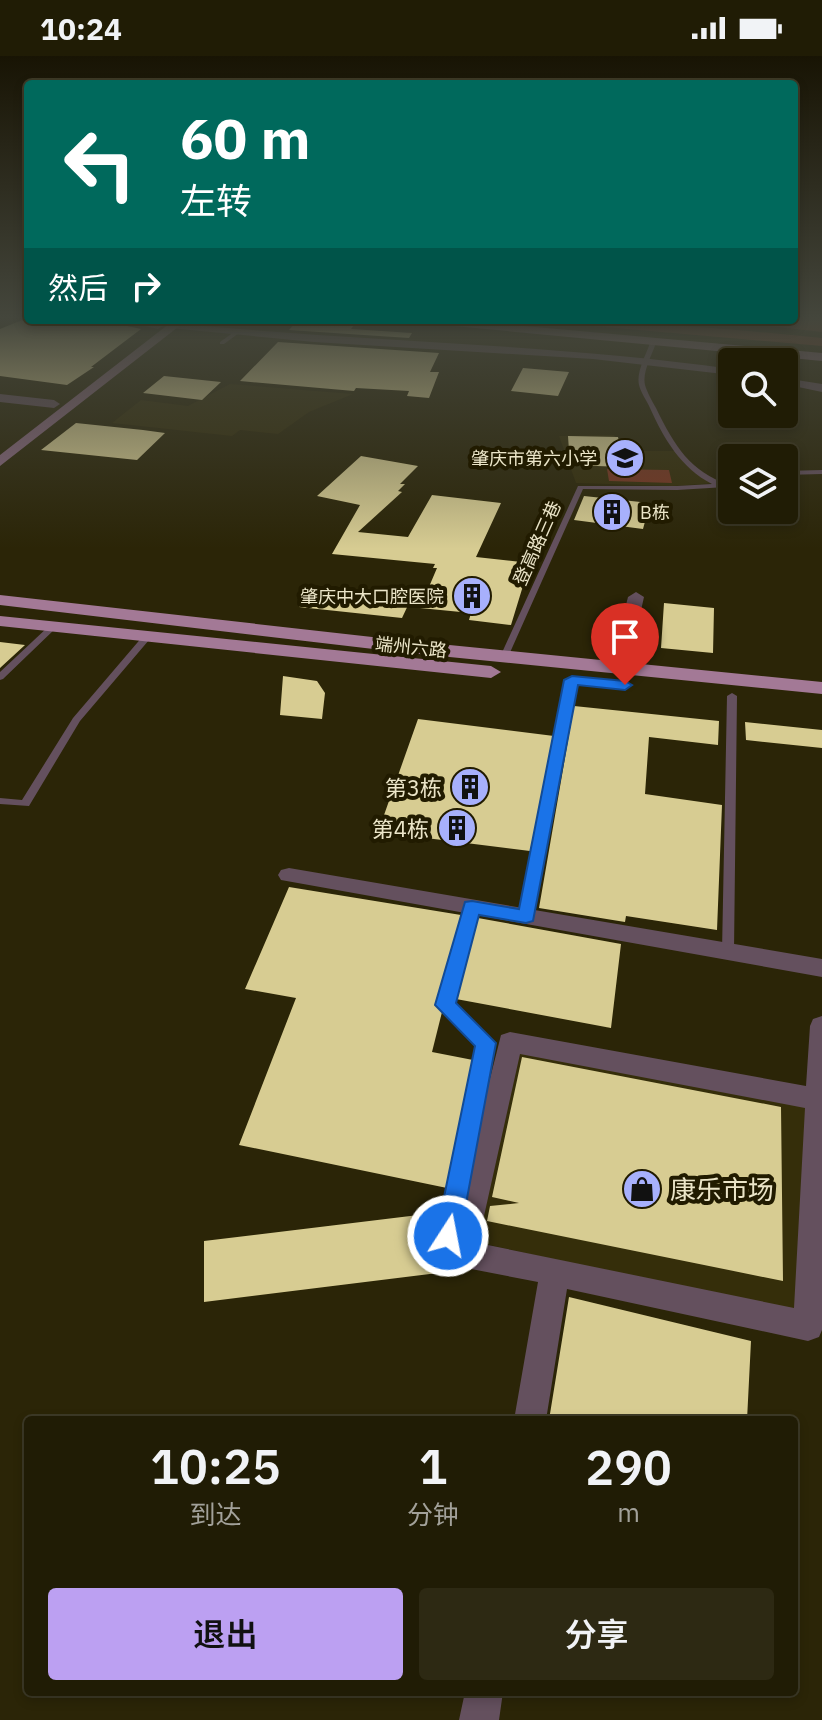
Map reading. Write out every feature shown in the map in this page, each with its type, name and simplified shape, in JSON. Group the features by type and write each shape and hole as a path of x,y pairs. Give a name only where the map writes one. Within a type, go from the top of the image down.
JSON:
{"main road":[{"path":"0,445 69,394"},
{"path":"0,462 84,394"},
{"name":"端州六路","path":"0,600 504,657 822,688"},
{"name":"端州六路","path":"0,621 822,705"}],"street":[{"path":"0,398 54,404"},
{"path":"619,668 636,597"},
{"path":"289,875 822,968"},
{"path":"820,1100 510,1042 461,1253 808,1326 820,1100 822,1026"},
{"path":"531,1416 555,1272"},
{"path":"479,1720 483,1696"}],"lane":[{"path":"647,394 686,465 698,476 718,481"},
{"path":"798,473 822,472"},
{"name":"登高路三巷","path":"504,657 580,487 677,488 718,485"},
{"path":"0,677 52,628"},
{"path":"0,801 25,804 76,720 146,638"},
{"path":"526,916 572,680"},
{"path":"728,951 732,696"},
{"path":"448,1236 486,1043 445,1005 472,907"}],"shaded area":[{"path":"212,394 353,394 309,412 278,434 240,430 232,436 112,423 141,400 188,406"},
{"name":"肇庆市第六小学","path":"614,435 623,451 678,451 686,465 715,483 672,486 576,483 559,436"},
{"path":"607,469 669,470 672,483 609,481"},
{"name":"康乐市场","path":"514,1046 787,1099 822,1076 803,1316 468,1240"}],"building":[{"path":"149,394 209,394 202,400"},
{"path":"408,394 431,394 429,398 407,396"},
{"path":"76,423 165,433 137,460 41,450"},
{"path":"568,436 618,437 624,467 570,465"},
{"path":"361,456 418,466 400,484 405,484 398,491 402,492 358,532 408,537 432,495 501,503 476,557 530,563 511,625 469,620 471,613 420,608 437,568 433,568 435,564 332,554 360,505 317,496"},
{"name":"B栋","path":"584,496 650,503 643,529 574,520"},
{"path":"308,591 410,601 402,618 299,607"},
{"path":"664,603 714,608 713,653 661,648"},
{"path":"0,642 25,645 0,668"},
{"path":"283,676 317,681 325,693 322,719 280,715"},
{"path":"574,706 719,721 718,745 649,737 645,794 722,805 717,930 626,916 625,922 539,908"},
{"path":"418,719 554,736 530,851 378,832"},
{"path":"745,722 822,730 822,748 746,740"},
{"path":"289,887 461,915 436,1004 442,1012 432,1052 473,1060 447,1188 239,1145 296,998 245,989"},
{"path":"478,918 621,944 611,1028 456,999"},
{"name":"康乐市场","path":"522,1057 781,1107 783,1281 487,1221 490,1206 519,1203 492,1197"},
{"path":"435,1213 446,1272 204,1302 204,1241"},
{"path":"569,1297 751,1341 747,1416 550,1416"}],"place":[{"name":"肇庆市第六小学","path":"625,458"},
{"name":"B栋","path":"612,512"},
{"name":"肇庆中大口腔医院","path":"472,596"},
{"name":"第3栋","path":"470,787"},
{"name":"第4栋","path":"457,828"},
{"name":"康乐市场","path":"642,1189"}],"route":[{"path":"448,1236 486,1043 445,1005 472,907 526,916 572,680 625,685"}]}
